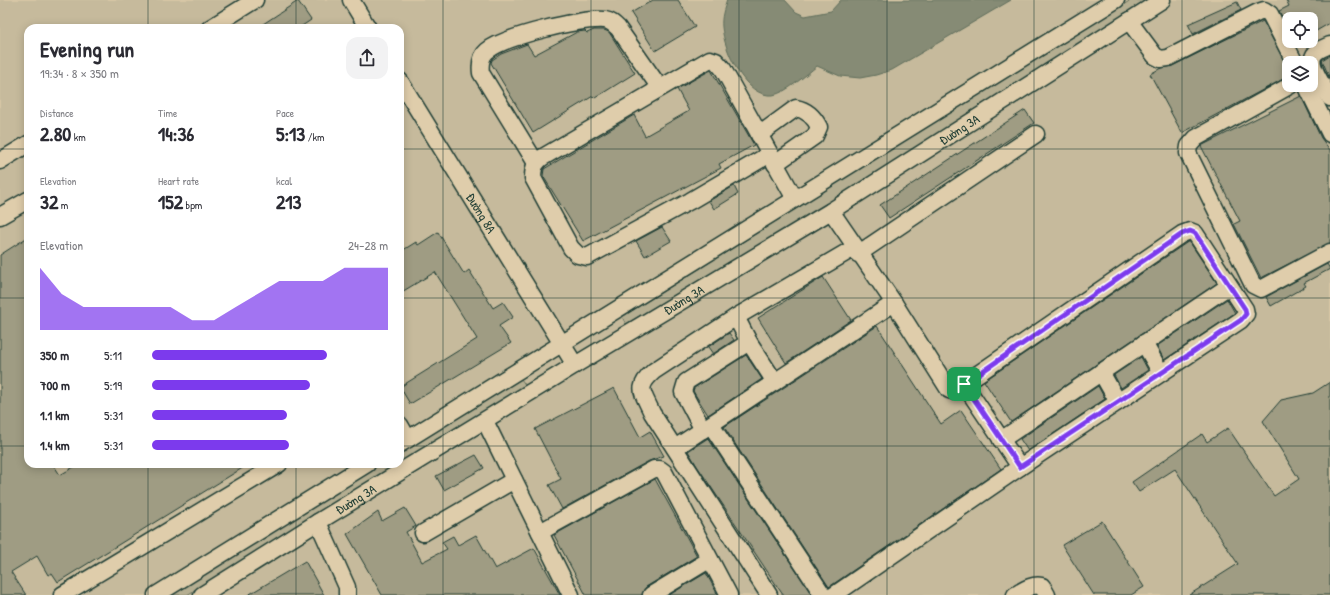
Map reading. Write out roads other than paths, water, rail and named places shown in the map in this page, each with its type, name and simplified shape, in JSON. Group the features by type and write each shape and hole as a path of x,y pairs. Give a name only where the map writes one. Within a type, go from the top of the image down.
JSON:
{"street":[{"path":"216,24 254,0"},
{"path":"351,0 366,24"},
{"name":"Đường 3A","path":"404,441 562,345 1116,0"},
{"name":"Đường 3A","path":"202,595 574,365 831,211 1162,0"},
{"path":"1129,21 1155,56 1161,59 1168,58 1264,10 1270,14 1291,56"},
{"path":"536,163 481,73 481,60 487,51 518,35 586,21 605,20 611,22 618,28 660,88"},
{"path":"1330,45 1315,53 1312,59 1314,67 1330,98"},
{"path":"759,135 796,108 804,109 815,119 819,127 815,136 772,159 690,201 587,257 578,255 567,241 533,178 533,168 543,157 710,60 716,61 723,69 772,159 795,199"},
{"name":"Đường 8A","path":"404,87 574,365"},
{"path":"1282,90 1196,138 1189,146 1188,153 1254,285 1261,289 1330,252"},
{"path":"1309,92 1330,134"},
{"path":"769,595 652,413 642,389 644,380 654,371 736,318 856,251 1036,134"},
{"path":"0,161 24,146"},
{"path":"0,216 24,202"},
{"path":"831,211 856,251 894,303 949,390 956,390 1182,234 1190,231 1195,233 1230,286 1246,314 1241,320 1020,467 834,595"},
{"path":"1001,440 1230,286"},
{"path":"675,448 894,303"},
{"path":"736,318 749,342 775,382"},
{"path":"749,342 686,382 683,387 683,392 823,595"},
{"path":"1144,343 1161,373"},
{"path":"1101,372 1118,402"},
{"path":"964,384 1020,467"},
{"path":"485,421 571,595"},
{"path":"62,595 272,468"},
{"name":"Đường 3A","path":"156,595 361,468"},
{"path":"540,532 654,469 660,469 664,472 729,595"},
{"path":"423,533 514,480"},
{"path":"318,522 346,588 347,595"},
{"path":"651,595 710,560"},
{"path":"1015,595 1031,586 1037,585 1042,586 1047,595"}]}
